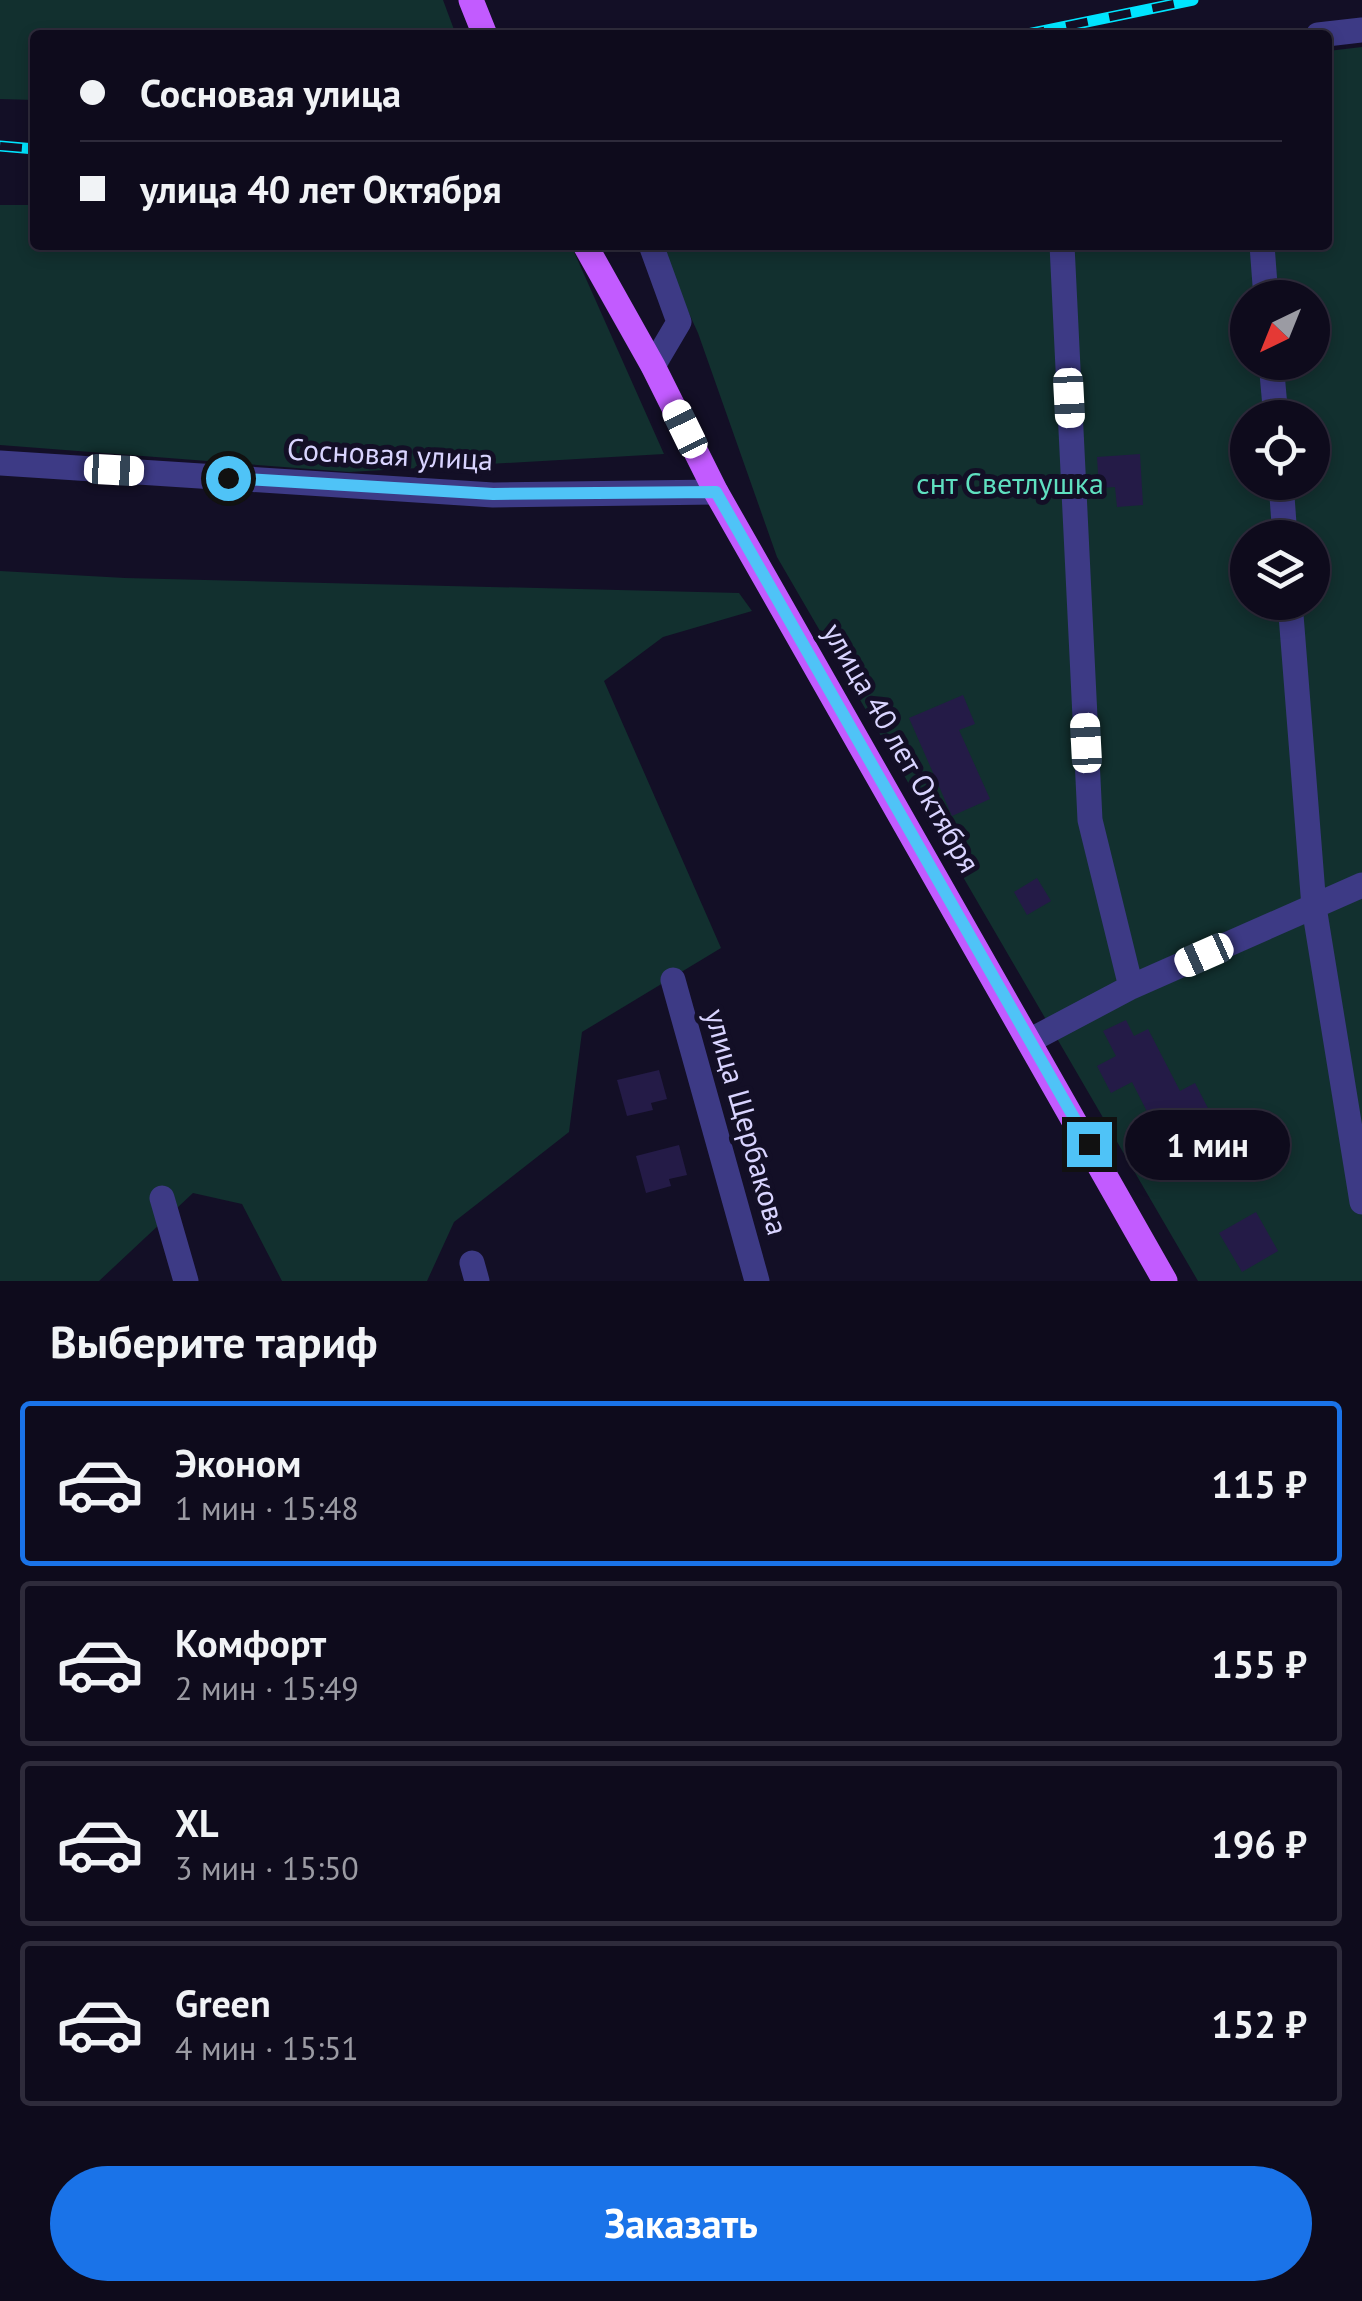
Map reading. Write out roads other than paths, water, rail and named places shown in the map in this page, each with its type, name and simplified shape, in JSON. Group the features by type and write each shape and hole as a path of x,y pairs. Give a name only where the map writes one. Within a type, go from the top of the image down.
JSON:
{"main road":[{"path":"471,0 483,30"},
{"name":"улица 40 лет Октября","path":"588,250 654,366 716,492 1165,1281"}],"street":[{"path":"1332,33 1362,30"},
{"path":"654,250 679,322 654,366"},
{"path":"1062,250 1090,820 1132,987"},
{"path":"1262,250 1265,280"},
{"name":"Сосновая улица","path":"0,463 493,494 716,492"},
{"path":"1291,620 1314,907 1362,1202"},
{"path":"1031,1040 1132,987 1362,886"},
{"name":"улица Щербакова","path":"672,980 758,1281"},
{"path":"162,1198 186,1281"}],"railway":[{"path":"1047,30 1193,0"},
{"path":"0,146 30,149"}],"park label":[{"name":"снт Светлушка","path":"1010,484"}]}
